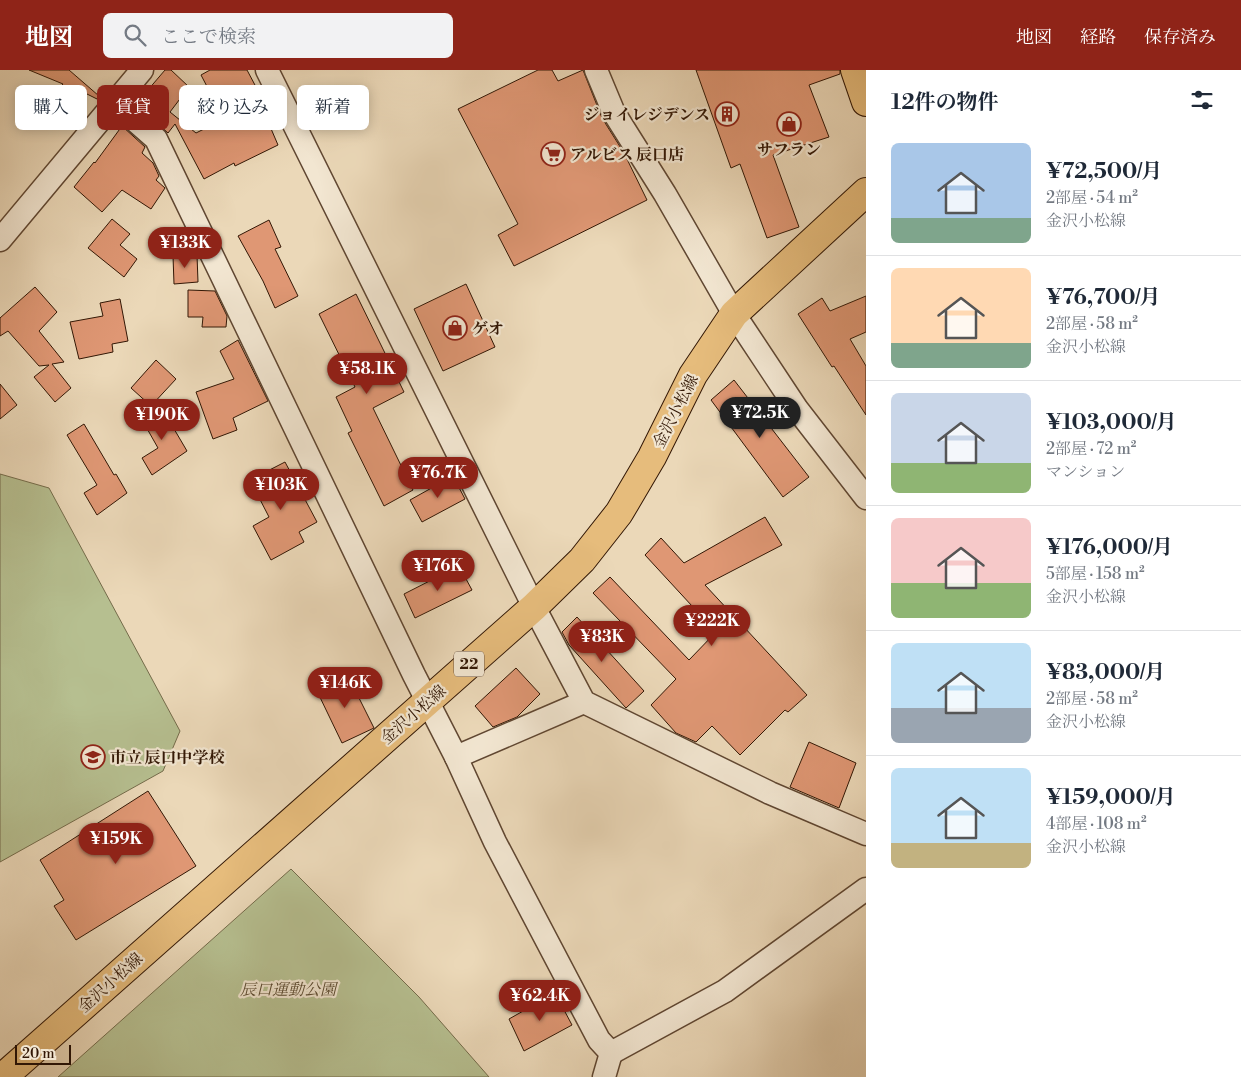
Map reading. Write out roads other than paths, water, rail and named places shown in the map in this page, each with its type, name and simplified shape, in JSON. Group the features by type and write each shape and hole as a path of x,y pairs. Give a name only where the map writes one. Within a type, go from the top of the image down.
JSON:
{"main road":[{"path":"855,70 866,102"},
{"name":"金沢小松線","path":"2,1077 534,607 582,560 619,513 652,456 693,375 734,314 866,192"}],"street":[{"path":"130,85 142,70"},
{"path":"267,70 534,607 584,702 770,793 866,834"},
{"path":"596,70 614,113 665,194 734,314 797,409 866,498"},
{"path":"0,240 97,124"},
{"path":"146,130 156,139 500,851 599,1040 611,1054"},
{"path":"456,757 584,702"},
{"path":"604,1077 611,1054 725,991 866,889"}],"place":[{"name":"ジョイレジデンス","path":"727,114"},
{"name":"サフラン","path":"789,124"},
{"name":"アルビス 辰口店","path":"553,154"},
{"name":"ゲオ","path":"455,328"},
{"name":"市立 辰口中学校","path":"93,757"}],"park label":[{"name":"辰口運動公園","path":"288,989"}]}
